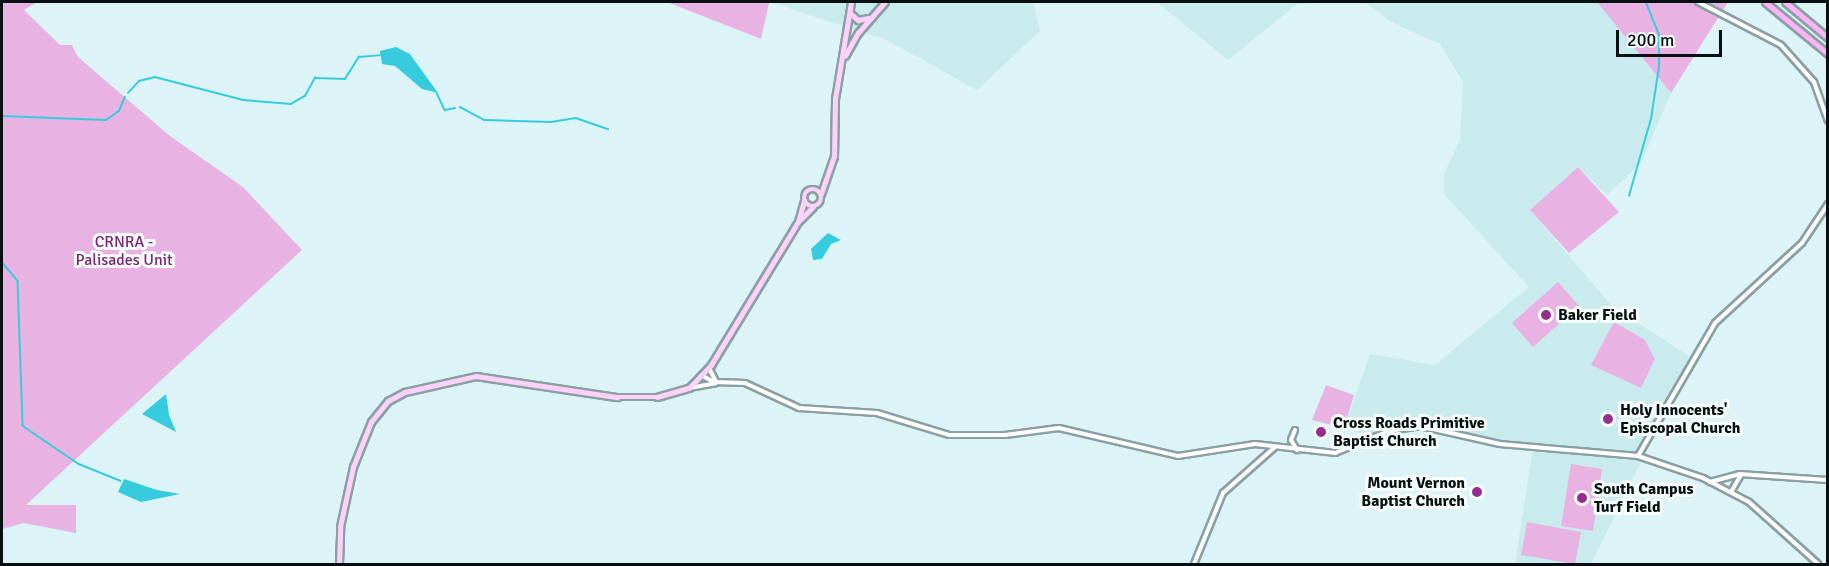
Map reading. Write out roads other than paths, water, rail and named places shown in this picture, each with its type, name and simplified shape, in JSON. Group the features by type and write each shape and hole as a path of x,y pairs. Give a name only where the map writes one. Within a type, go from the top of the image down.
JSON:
{"highway":[{"path":"1765,2 1827,54"},
{"path":"1785,2 1827,38"}],"main road":[{"path":"339,564 340,527 353,467 374,416 394,397 476,376 617,397 657,397 689,388 703,376 798,222 820,203 829,171 851,2"},
{"path":"842,61 873,15 885,2"},
{"path":"850,13 860,20 873,15"},
{"path":"798,222 806,191 814,188 829,171"},
{"path":"814,188 821,194"},
{"path":"804,201 813,207"}],"street":[{"path":"1698,2 1781,45 1814,82 1827,121"},
{"path":"1638,456 1715,323 1802,243 1827,204"},
{"path":"709,368 717,383"},
{"path":"703,376 717,383"},
{"path":"689,388 717,383 745,383 806,410 877,413 949,435 1005,435 1059,428 1183,456 1258,444 1303,452 1335,453 1389,431 1420,426 1500,444 1638,456 1731,492 1761,511 1818,564"},
{"path":"1295,430 1292,442 1297,450"},
{"path":"1258,444 1263,457"},
{"path":"1194,564 1219,500 1276,446"},
{"path":"1710,482 1742,475 1827,480"},
{"path":"1731,492 1742,475"}],"water":[{"path":"396,47 410,54 438,93 422,89 395,66 382,64 380,51"},
{"path":"828,233 841,240 831,244 822,259 813,260 811,249"},
{"path":"166,394 169,415 176,432 142,414"},
{"path":"124,479 157,490 180,494 141,502 118,492"}],"waterway":[{"path":"1629,196 1651,119 1659,67 1659,35 1646,2"},
{"path":"128,93 139,81 155,77 243,100 291,104 305,96 315,78 345,79 359,57 380,55"},
{"path":"437,93 445,110 455,108"},
{"path":"2,116 106,120 119,111 125,97"},
{"path":"460,107 484,120 551,122 576,118 608,129"},
{"path":"2,262 18,281 23,426 79,464 121,481"}],"place":[{"name":"Baker Field","path":"1546,315"},
{"name":"Holy Innocents' Episcopal Church","path":"1608,419"},
{"name":"Cross Roads Primitive Baptist Church","path":"1321,432"},
{"name":"Mount Vernon Baptist Church","path":"1477,492"},
{"name":"South Campus Turf Field","path":"1582,498"}],"park label":[{"name":"CRNRA - Palisades Unit","path":"124,251"}]}
